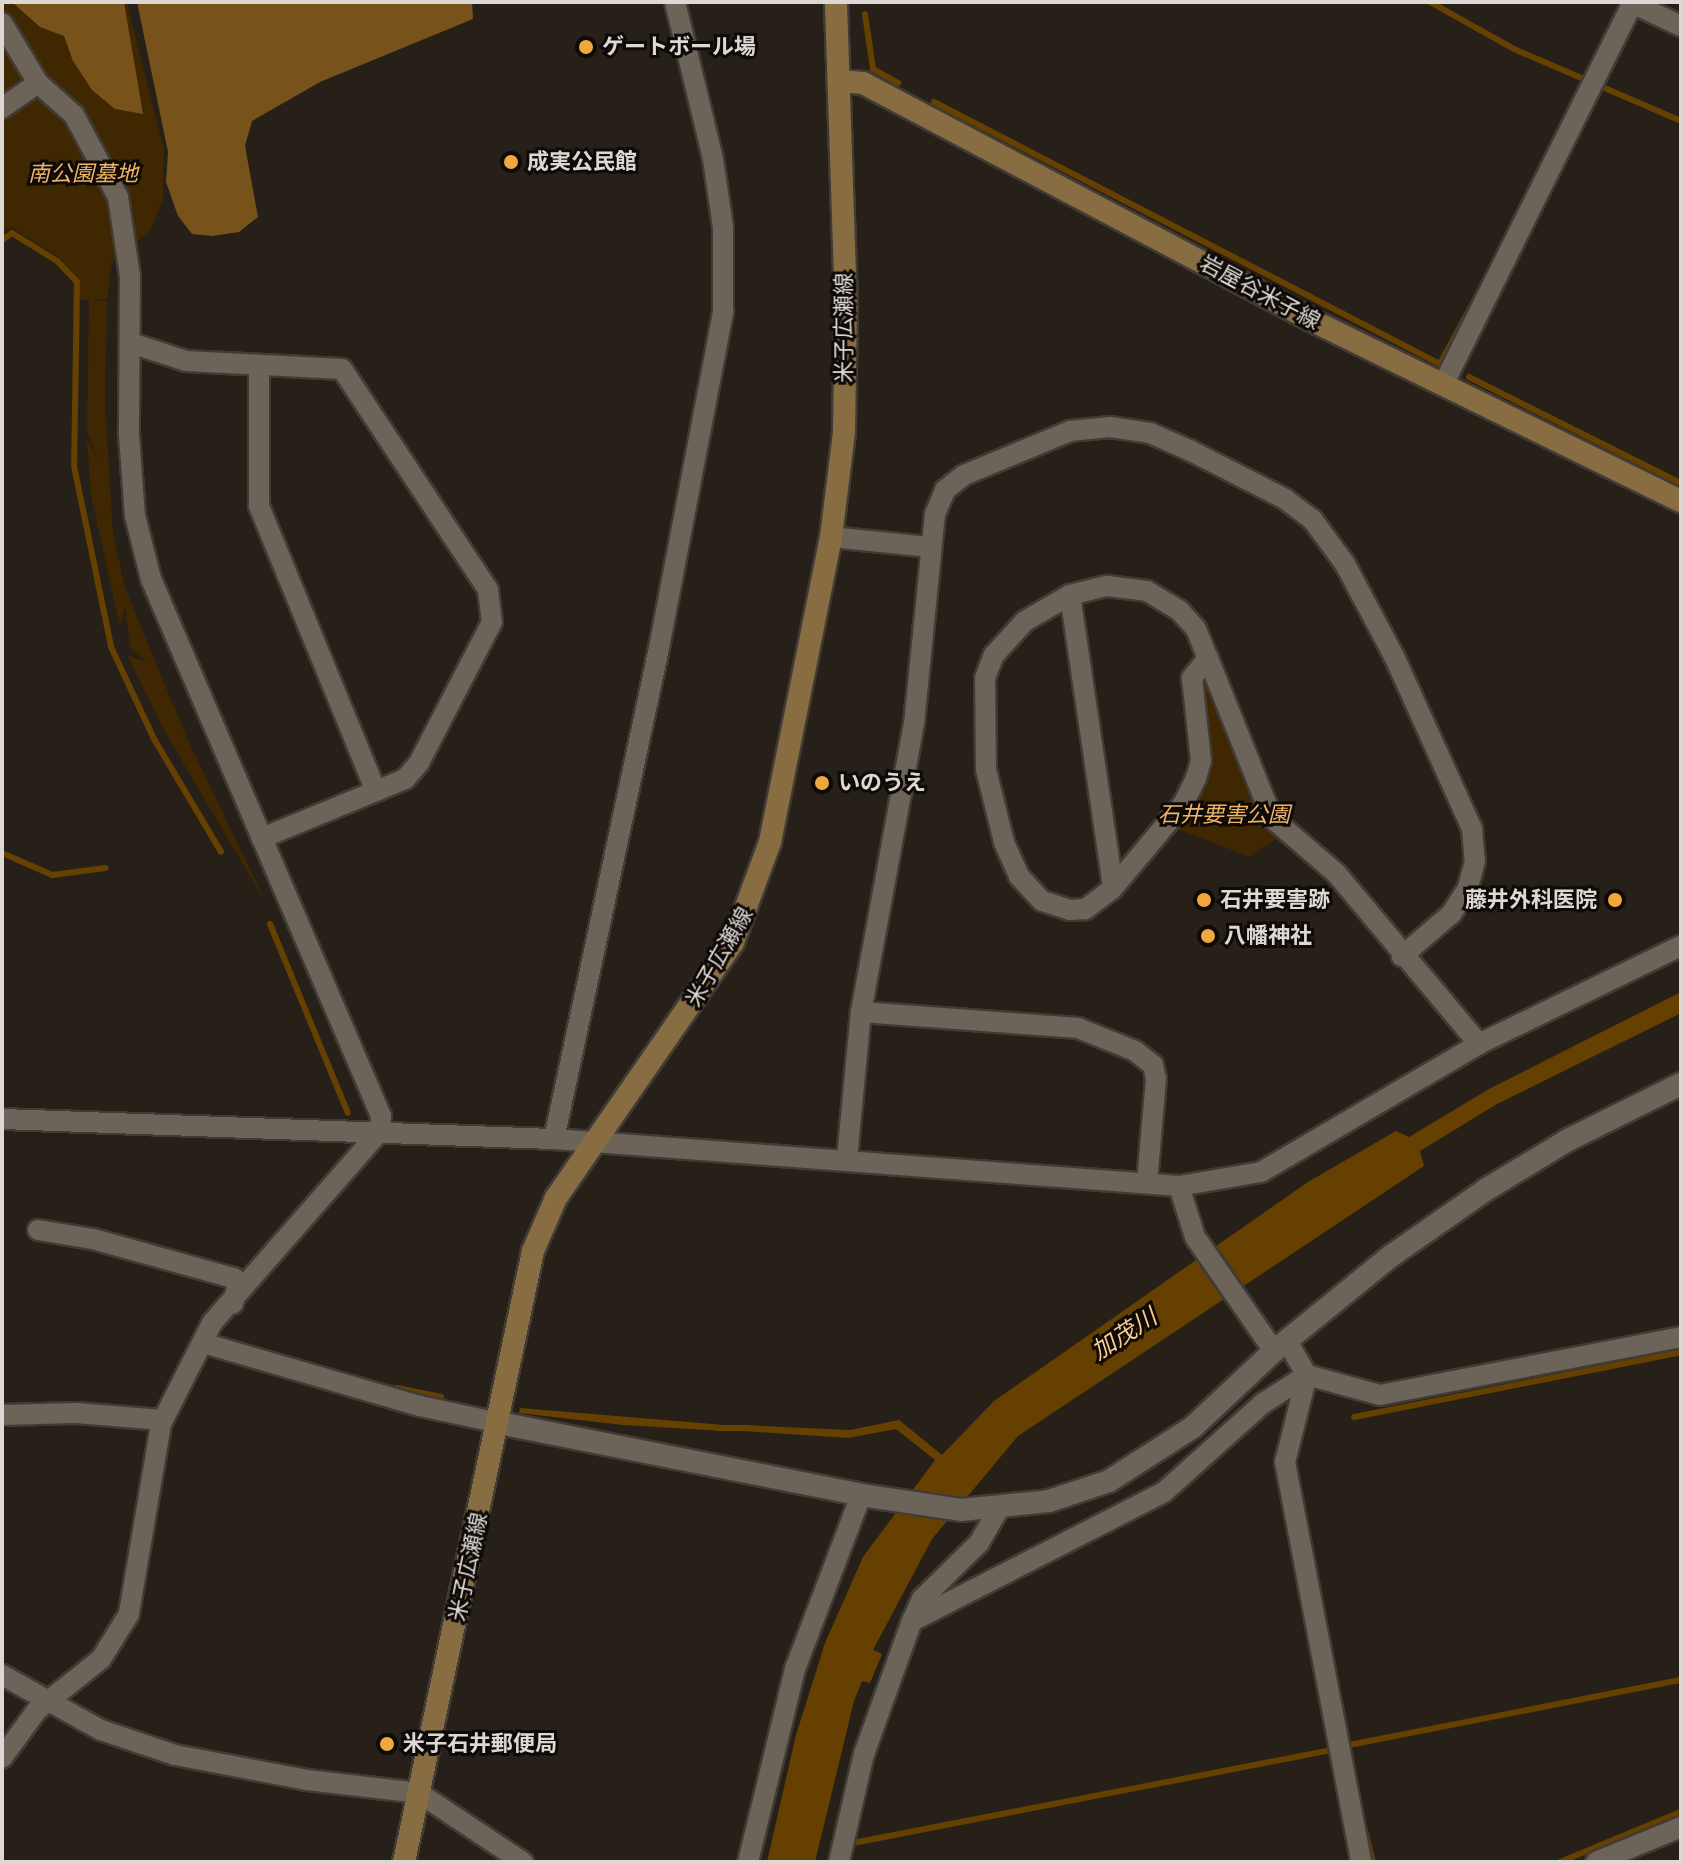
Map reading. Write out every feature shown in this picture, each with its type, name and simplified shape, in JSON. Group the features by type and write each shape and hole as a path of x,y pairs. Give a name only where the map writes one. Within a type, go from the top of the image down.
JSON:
{"main road":[{"name":"米子広瀬線","path":"404,1862 533,1251 556,1198 716,969 749,910 770,842 831,537 844,432 841,81 836,2"},
{"name":"岩屋谷米子線","path":"841,81 863,83 1311,320 1681,501"}],"street":[{"path":"554,1139 659,648 723,311 723,227 713,159 675,2"},
{"path":"1444,383 1631,3 1681,26"},
{"path":"2,23 38,83 74,115 118,197 130,276 129,435 135,516 151,579 381,1116 380,1131 233,1303 212,1323 163,1420 129,1614 101,1659 21,1726 2,1758"},
{"path":"2,108 38,83"},
{"path":"131,343 186,361 342,369 488,590 492,622 419,763 405,779 262,838"},
{"path":"259,365 259,506 376,791"},
{"path":"847,1159 861,1012 914,724 935,514 945,490 964,475 1070,431 1110,427 1150,433 1189,450 1285,499 1312,519 1345,564 1394,656 1472,829 1475,861 1468,888 1451,914 1402,956"},
{"path":"831,537 930,547"},
{"path":"1208,658 1192,678 1201,761 1196,778 1184,803 1113,886 1085,909 1070,910 1042,901 1009,858 986,770 985,678 994,655 1025,621 1070,595 1107,586 1163,598 1196,629 1208,658 1272,818 1336,873 1402,956 1479,1044"},
{"path":"1070,595 1113,886"},
{"path":"2,1119 554,1139 593,1145 847,1159 1179,1186 1261,1172 1479,1044 1681,946"},
{"path":"861,1012 1078,1028 1135,1051 1153,1065 1156,1079 1147,1182"},
{"path":"203,1343 420,1406 871,1497 961,1510 999,1509 1049,1501 1109,1481 1193,1427 1281,1346 1391,1256 1487,1189 1568,1140 1681,1084"},
{"path":"1179,1186 1195,1237 1261,1332 1281,1346 1307,1375 1380,1395 1681,1337"},
{"path":"38,1230 93,1239 234,1278 238,1282 233,1303"},
{"path":"912,1621 1164,1492 1262,1404 1307,1375"},
{"path":"1307,1375 1285,1462 1361,1862"},
{"path":"3,1411 163,1420"},
{"path":"748,1862 795,1669 871,1497"},
{"path":"839,1862 864,1754 912,1621 922,1599 979,1543 999,1509"},
{"path":"2,1675 101,1730 175,1755 307,1780 419,1793 523,1862"},
{"path":"1596,1862 1681,1827"}],"green space":[{"name":"南公園墓地","path":"2,2 127,2 164,150 163,199 151,230 112,262 107,299 94,300 107,301 105,402 113,533 125,588 186,736 267,905 165,732 127,655 148,663 130,647 125,606 120,627 91,495 87,438 100,464 87,430 89,300 80,300 80,281 58,257 11,227 2,233"},
{"name":"石井要害公園","path":"1207,684 1261,820 1277,838 1250,857 1175,828 1205,788 1209,768 1201,686"}],"shaded area":[{"path":"12,2 124,2 143,114 115,109 92,90 73,61 64,36 40,27"},
{"path":"137,2 472,2 473,19 320,82 252,121 245,146 258,217 239,232 212,236 192,234 178,216 166,182 168,152"}],"water":[{"name":"加茂川","path":"1681,992 1681,1013 1497,1104 1420,1151 1424,1166 1018,1436 932,1539 873,1650 882,1654 870,1683 862,1681 854,1701 815,1862 767,1862 796,1735 825,1643 863,1557 935,1460 896,1429 848,1438 743,1431 743,1425 850,1430 899,1420 942,1455 994,1401 1308,1182 1396,1131 1409,1137 1489,1089"},
{"path":"520,1408 724,1425 724,1431 623,1425 519,1413"}],"waterway":[{"path":"1430,2 1514,49 1681,121"},
{"path":"865,14 873,69 898,83"},
{"path":"934,102 1440,364 1475,299"},
{"path":"2,240 12,233 57,261 77,282 74,466 111,647 154,739 221,852"},
{"path":"1469,377 1681,483"},
{"path":"2,853 52,875 106,868"},
{"path":"270,924 348,1113"},
{"path":"1354,1417 1681,1352"},
{"path":"397,1388 441,1397"},
{"path":"717,1428 749,1428"},
{"path":"1349,1745 1681,1680"},
{"path":"853,1843 1332,1750"},
{"path":"1560,1862 1681,1812"},
{"path":"1363,1823 1373,1862"}],"place":[{"name":"ゲートボール場","path":"586,47"},
{"name":"成実公民館","path":"511,162"},
{"name":"いのうえ","path":"822,783"},
{"name":"石井要害跡","path":"1204,900"},
{"name":"藤井外科医院","path":"1615,900"},
{"name":"八幡神社","path":"1208,936"},
{"name":"米子石井郵便局","path":"387,1744"}]}
